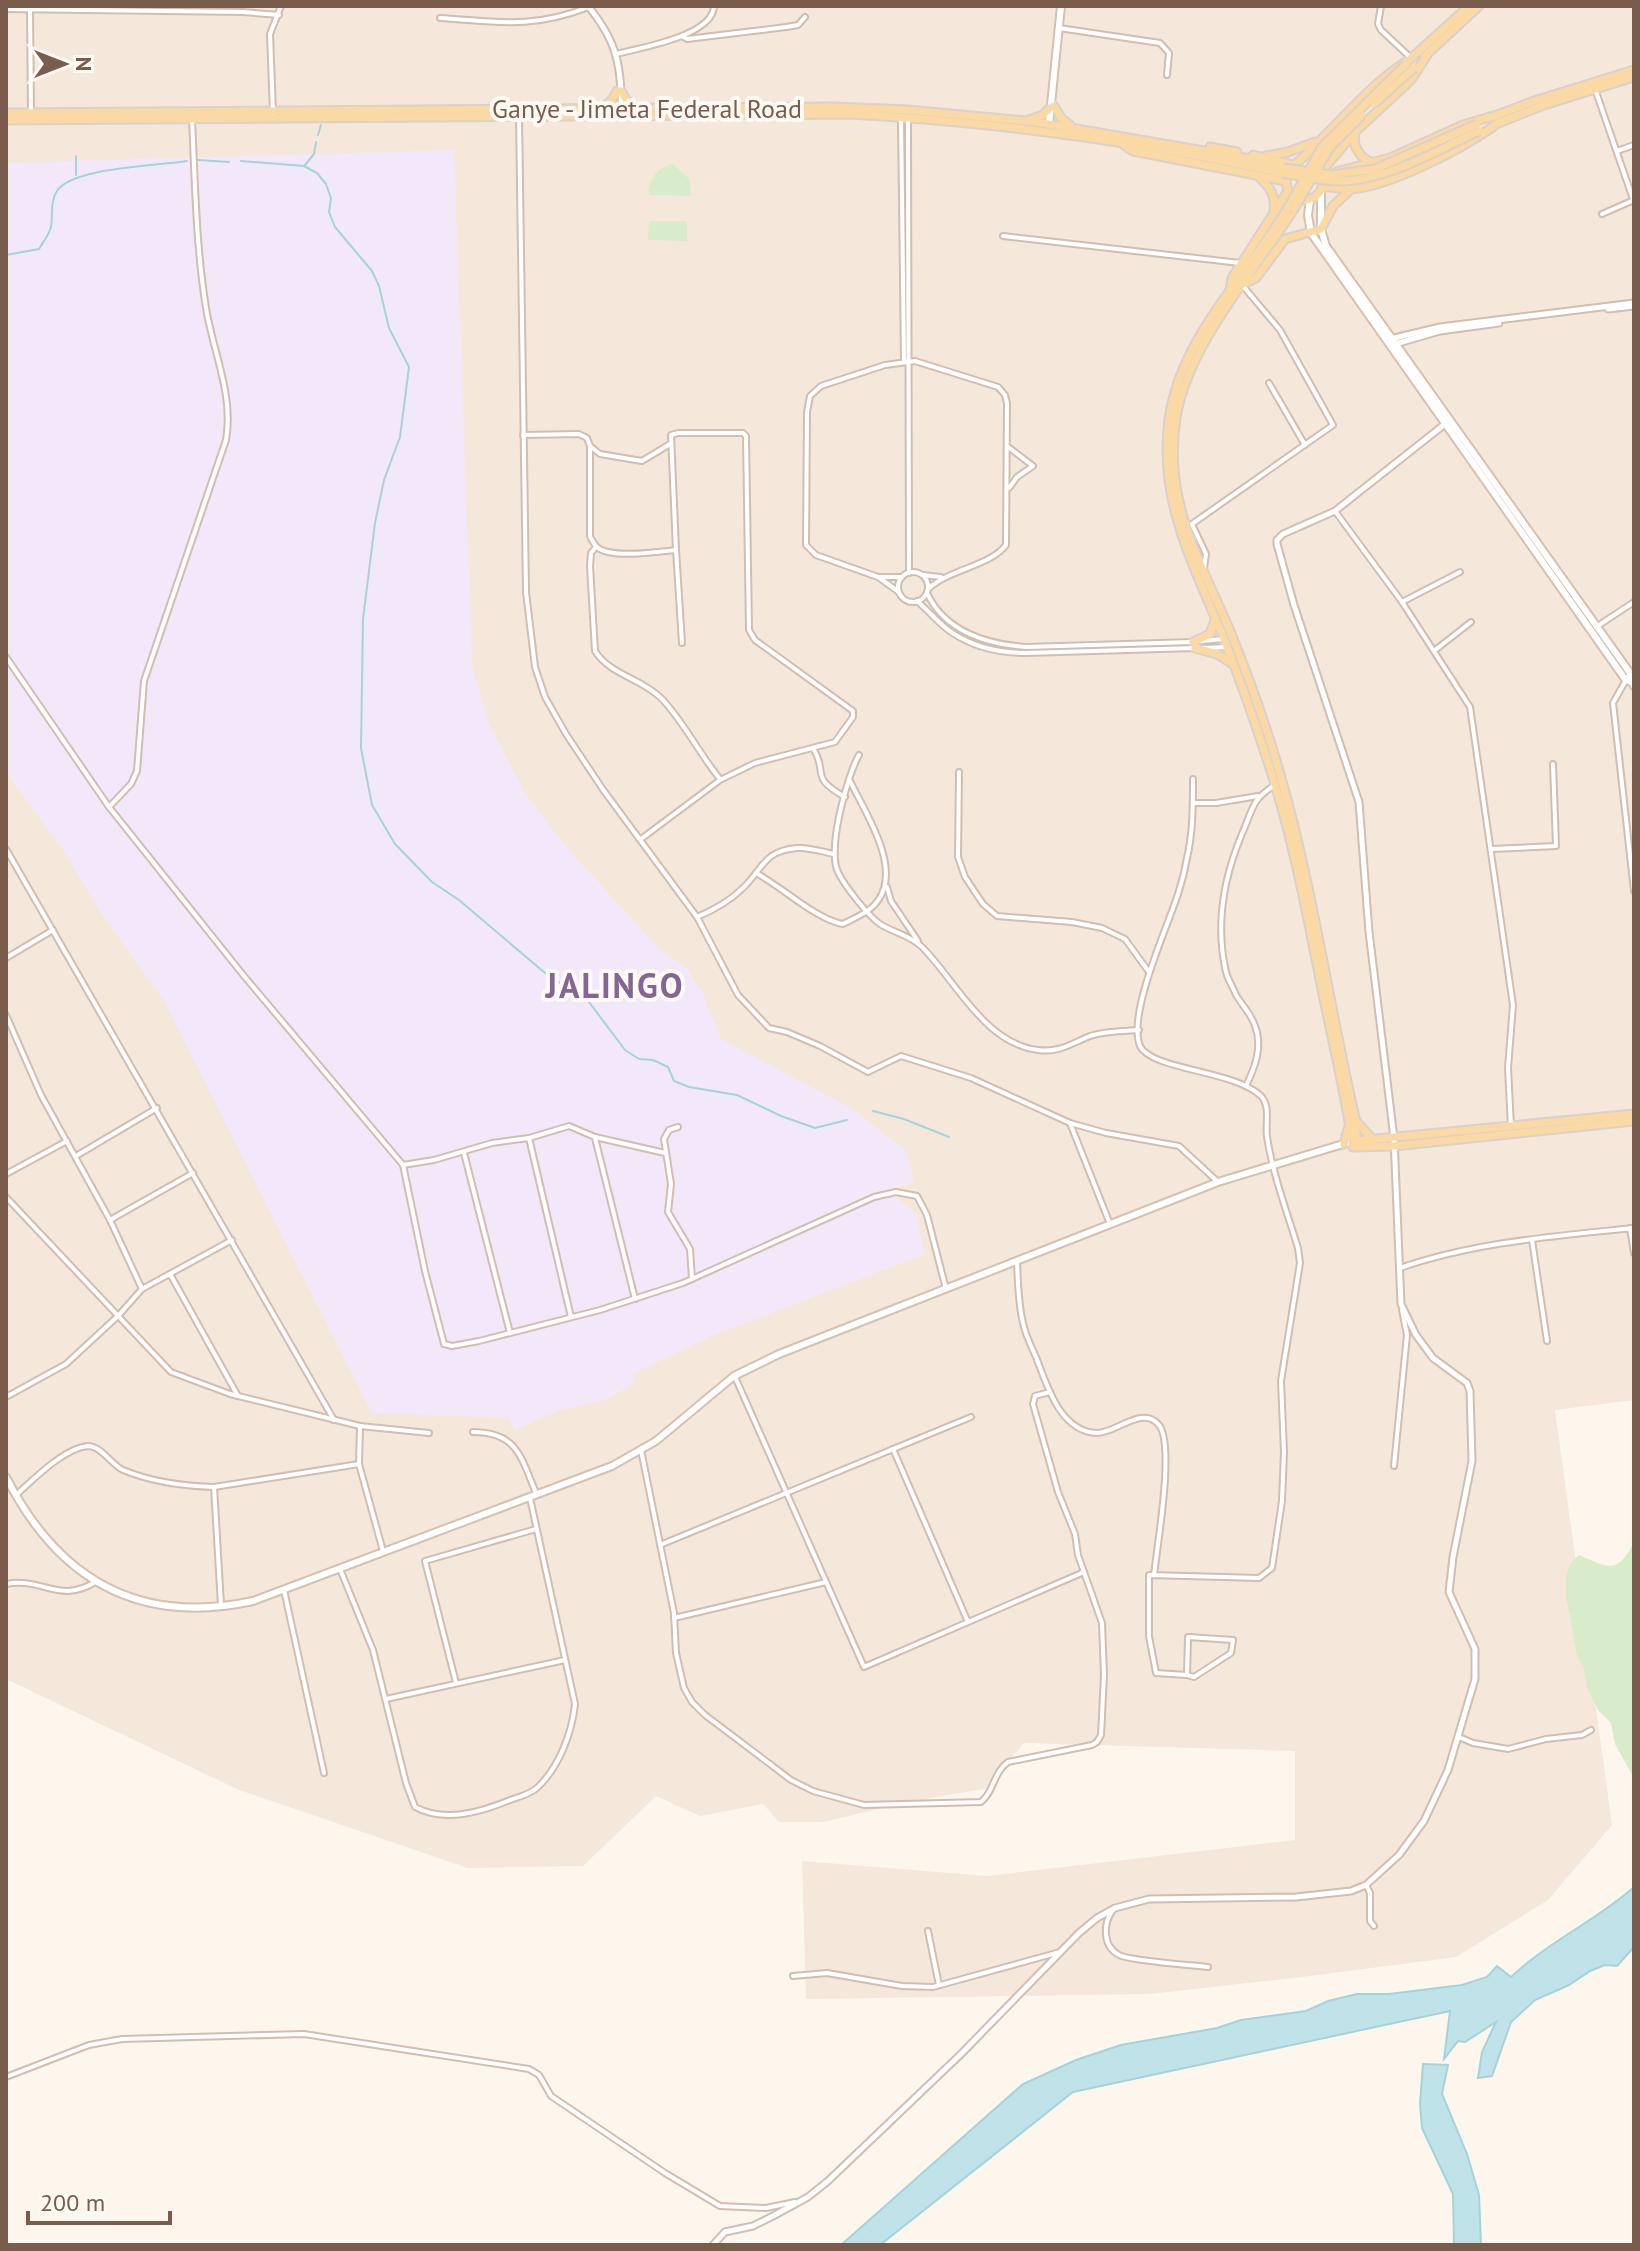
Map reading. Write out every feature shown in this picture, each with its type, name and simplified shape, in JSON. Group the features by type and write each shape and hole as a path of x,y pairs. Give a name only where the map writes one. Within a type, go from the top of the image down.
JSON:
{"main road":[{"path":"1051,124 1061,6"},
{"path":"1355,1144 1295,832 1258,704 1185,529 1174,470 1174,431 1190,368 1208,335 1290,210 1322,147 1469,6"},
{"path":"1479,6 1427,55 1411,80 1356,131 1322,173 1321,229 1326,246 1445,424 1633,684"},
{"path":"1284,174 1394,69 1427,55"},
{"path":"1322,173 1310,163 1296,164 1139,135 1123,139 1133,151 1258,177 1332,175 1375,169 1496,120 1634,70"},
{"path":"1322,173 1374,163 1463,125 1496,120 1634,77"},
{"path":"600,108 612,100 619,88 629,103 645,107"},
{"path":"1026,121 1043,115 1052,105"},
{"path":"1052,105 1061,118 1075,128"},
{"name":"Ganye - Jimeta Federal Road","path":"6,113 273,115 810,106 1123,139"},
{"name":"Ganye - Jimeta Federal Road","path":"465,113 519,116 620,111 904,114 1026,121 1256,160 1284,174"},
{"name":"Ganye - Jimeta Federal Road","path":"6,120 192,119 273,115"},
{"path":"1496,120 1471,142 1383,182 1350,190 1322,188 1310,200 1308,215 1311,233 1596,627 1627,676"},
{"path":"1356,131 1357,151 1363,160 1374,163"},
{"path":"1264,157 1317,141"},
{"path":"1284,174 1288,191 1297,199 1310,200"},
{"path":"1258,177 1271,188 1275,202 1274,215"},
{"path":"1244,284 1256,278 1285,239 1321,229 1333,206 1350,190"},
{"path":"1229,292 1232,278 1288,191"},
{"path":"1290,210 1229,292 1184,366 1169,419 1167,450 1175,518 1215,618 1230,642 1234,666 1275,785 1304,901 1352,1122 1342,1145"},
{"path":"1194,645 1210,634 1215,618"},
{"path":"1194,645 1217,654 1234,666"},
{"path":"1512,1131 1634,1114"},
{"path":"6,1477 32,1524 51,1546 97,1581 157,1605 221,1607 253,1601 612,1466 641,1450 734,1376 779,1354 1218,1182 1273,1163 1342,1145 1634,1121"},
{"path":"1352,1122 1373,1140"},
{"path":"1355,1144 1373,1140 1394,1142"}],"street":[{"path":"273,115 270,34 281,6"},
{"path":"440,18 523,24 549,20 588,6 607,30 617,54 620,111"},
{"path":"617,54 682,36 708,23 714,6"},
{"path":"1381,6 1378,24 1381,30 1410,62"},
{"path":"6,9 244,9 279,15"},
{"path":"30,10 31,113"},
{"path":"682,36 687,39 786,27 798,25 805,17"},
{"path":"1059,28 1160,43 1169,53 1167,75"},
{"path":"1595,89 1634,201 1602,214"},
{"path":"904,114 909,573"},
{"path":"519,116 524,560 535,667 545,697 566,734 697,917 738,995 769,1028 820,1046 868,1072 901,1056 971,1078 1070,1123 1179,1146 1218,1182"},
{"path":"109,807 131,784 137,771 144,681 226,440 229,422 203,286 192,119"},
{"path":"1617,151 1634,145"},
{"path":"1003,236 1242,263"},
{"path":"1204,573 1206,554 1192,524 1333,425 1280,330 1244,284"},
{"path":"1391,342 1440,327 1634,304"},
{"path":"917,601 941,577 995,556 1004,549 1008,540 1007,403 998,387 926,363 907,361 821,386 810,396 807,412 806,545 816,555 878,577 906,600 917,601 952,633 1001,651 1026,653 1230,642"},
{"path":"1269,383 1305,445"},
{"path":"1394,1466 1407,1335 1401,1304 1394,1142 1369,932 1359,802 1294,605 1277,540 1283,534 1335,511 1445,424"},
{"path":"641,840 720,780 755,763 835,742 853,717 853,711 755,640 749,630 746,436 743,433 671,435 682,643"},
{"path":"523,435 579,434 587,438 590,446 590,536 596,547 607,552 676,550"},
{"path":"590,446 600,454 642,461 670,444"},
{"path":"1007,446 1033,466 1017,477 1007,491"},
{"path":"1335,511 1402,602 1470,707 1513,1005 1508,1068 1512,1131"},
{"path":"596,547 591,553 590,566 595,651 602,662 648,686 664,701 720,780"},
{"path":"1402,602 1460,572"},
{"path":"878,577 902,577 909,573 941,577"},
{"path":"923,575 937,612 978,639 1001,645 1194,645"},
{"path":"899,592 902,577"},
{"path":"1596,627 1634,602"},
{"path":"1434,651 1471,622"},
{"path":"6,657 109,807 244,976 403,1165 444,1344 452,1346 510,1333 635,1299 692,1279 874,1197 896,1192 917,1196 927,1215 946,1289"},
{"path":"1627,676 1613,703 1634,891"},
{"path":"813,748 819,759 818,770 822,781 845,797"},
{"path":"859,755 851,768 835,834 836,870 878,923 920,945"},
{"path":"1491,849 1556,846 1553,764"},
{"path":"959,772 958,857 965,877 983,904 997,916 1072,922 1102,928 1125,939 1149,972"},
{"path":"1187,1675 1188,1637 1233,1640 1231,1653 1194,1677 1156,1673 1149,1636 1149,1575 1259,1578 1272,1568 1282,1489 1281,1381 1300,1263 1273,1163 1263,1099 1246,1086 1210,1072 1150,1057 1140,1045 1141,1002 1178,895 1189,853 1193,779"},
{"path":"850,780 877,833 884,855 886,885 891,901 920,945 989,1025 1013,1041 1039,1051 1069,1048 1090,1036 1139,1030"},
{"path":"1193,803 1216,803 1258,796 1275,785"},
{"path":"1246,1086 1259,1048 1255,1026 1227,976 1220,907 1234,852 1258,796"},
{"path":"697,917 729,899 756,873 761,862 778,852 799,847 834,854"},
{"path":"6,849 334,1420"},
{"path":"756,873 779,885 831,922 843,924 879,901 886,885"},
{"path":"6,958 53,930"},
{"path":"6,1015 41,1095 110,1220 142,1289"},
{"path":"76,1156 157,1108"},
{"path":"1070,1123 1110,1224"},
{"path":"403,1165 492,1143 529,1138 569,1126 595,1137 665,1153"},
{"path":"678,1127 669,1130 664,1139 671,1184 668,1212 690,1249 692,1279"},
{"path":"595,1137 635,1299"},
{"path":"529,1138 571,1317"},
{"path":"6,1174 67,1141"},
{"path":"464,1152 510,1333"},
{"path":"110,1220 193,1173"},
{"path":"6,1197 171,1372 194,1383 238,1396 334,1420 360,1426 429,1433"},
{"path":"1399,1269 1436,1258 1532,1240 1632,1228 1634,1253"},
{"path":"6,1397 66,1364 142,1289 232,1240"},
{"path":"1532,1240 1547,1341"},
{"path":"1017,1262 1023,1326 1050,1392 1066,1418 1079,1428 1096,1433 1107,1432 1144,1417 1156,1421 1162,1430 1166,1458 1154,1576"},
{"path":"170,1274 238,1396"},
{"path":"713,2245 725,2232 753,2226 802,2200 835,2175 916,2099 1093,1921 1115,1908 1149,1899 1351,1891 1366,1885 1399,1855 1424,1821 1448,1770 1475,1679 1477,1656 1453,1603 1449,1583 1472,1461 1472,1402 1467,1383 1433,1358 1416,1335 1401,1304"},
{"path":"734,1376 864,1667 1084,1572"},
{"path":"641,1450 674,1618 680,1671 684,1688 692,1702 791,1780 813,1791 864,1805 974,1803 987,1798 998,1771 1008,1762 1092,1745 1101,1735 1104,1675 1102,1623 1078,1555 1075,1534 1058,1492 1033,1404 1035,1396 1050,1392"},
{"path":"660,1545 971,1417"},
{"path":"360,1426 359,1464 384,1553"},
{"path":"340,1569 373,1650 406,1783 415,1807 438,1815 479,1813 535,1790 546,1778 565,1744 575,1704 536,1529 533,1497 514,1445 502,1436 473,1432"},
{"path":"15,1495 56,1460 88,1446 114,1465 166,1484 214,1487 359,1464"},
{"path":"893,1449 968,1622"},
{"path":"214,1487 221,1607"},
{"path":"456,1683 425,1561 536,1529"},
{"path":"6,1584 27,1582 57,1591 81,1591 97,1581"},
{"path":"674,1618 826,1582"},
{"path":"284,1590 324,1773"},
{"path":"386,1699 565,1660"},
{"path":"1459,1737 1473,1743 1508,1749 1546,1739 1572,1737 1591,1730"},
{"path":"1366,1885 1370,1893 1370,1921 1374,1926"},
{"path":"1115,1908 1105,1928 1108,1943 1119,1955 1208,1967"},
{"path":"928,1931 939,1985"},
{"path":"793,1976 827,1973 902,1986 939,1985 1063,1951"},
{"path":"6,2077 89,2045 122,2039 304,2034 334,2038 534,2071 551,2096 720,2206 766,2208 802,2200"}],"shaded area":[{"path":"6,6 1634,6 1634,1400 1555,1410 1612,1825 1548,1900 1456,1957 1150,1994 806,1999 802,1861 987,1876 1295,1840 1295,1751 1024,1743 985,1789 906,1802 824,1822 779,1822 763,1804 700,1816 656,1796 583,1866 468,1868 239,1790 6,1679"},
{"path":"454,150 472,665 489,725 526,794 557,836 658,948 686,967 703,994 721,1039 854,1110 906,1151 914,1183 896,1187 898,1199 916,1214 925,1254 712,1336 632,1374 635,1383 605,1400 560,1410 515,1430 509,1418 372,1413 163,999 101,913 64,851 12,781 6,768 6,163"}],"green space":[{"path":"673,164 690,180 691,196 649,195 655,175 663,167"},
{"path":"649,221 687,221 687,241 648,240"},
{"path":"1634,1542 1634,1778 1615,1744 1611,1723 1598,1710 1587,1688 1584,1668 1577,1656 1566,1595 1566,1577 1570,1564 1579,1555 1611,1566 1622,1560"}],"water":[{"path":"1634,1887 1634,1947 1617,1966 1605,1965 1590,1971 1569,1985 1535,2000 1511,2022 1492,2076 1478,2078 1482,2052 1496,2022 1465,2042 1458,2041 1444,2059 1450,2011 1073,2092 880,2245 841,2245 1023,2084 1076,2060 1121,2045 1217,2028 1241,2020 1306,2011 1328,2001 1357,1994 1389,1994 1462,1985 1487,1977 1497,1966 1511,1977"},
{"path":"1423,2064 1448,2065 1442,2094 1467,2154 1479,2195 1481,2245 1454,2245 1453,2194 1422,2128"}],"waterway":[{"path":"318,135 321,125"},
{"path":"305,165 314,154 316,142"},
{"path":"76,156 76,175"},
{"path":"198,160 229,162"},
{"path":"6,255 39,249 51,227 55,195 66,183 97,172 187,161"},
{"path":"241,161 304,166 317,173 326,184 331,198 329,212 335,227 372,271 379,286 389,328 409,367 400,437 384,480 375,523 363,619 361,748 372,805 395,844 432,882 459,900 545,973 589,1002 625,1050 639,1059 653,1060 668,1067 674,1081 689,1087 737,1095 815,1128 847,1120"},
{"path":"873,1111 904,1119 949,1137"}],"district":[{"name":"JALINGO","path":"615,985"}]}
